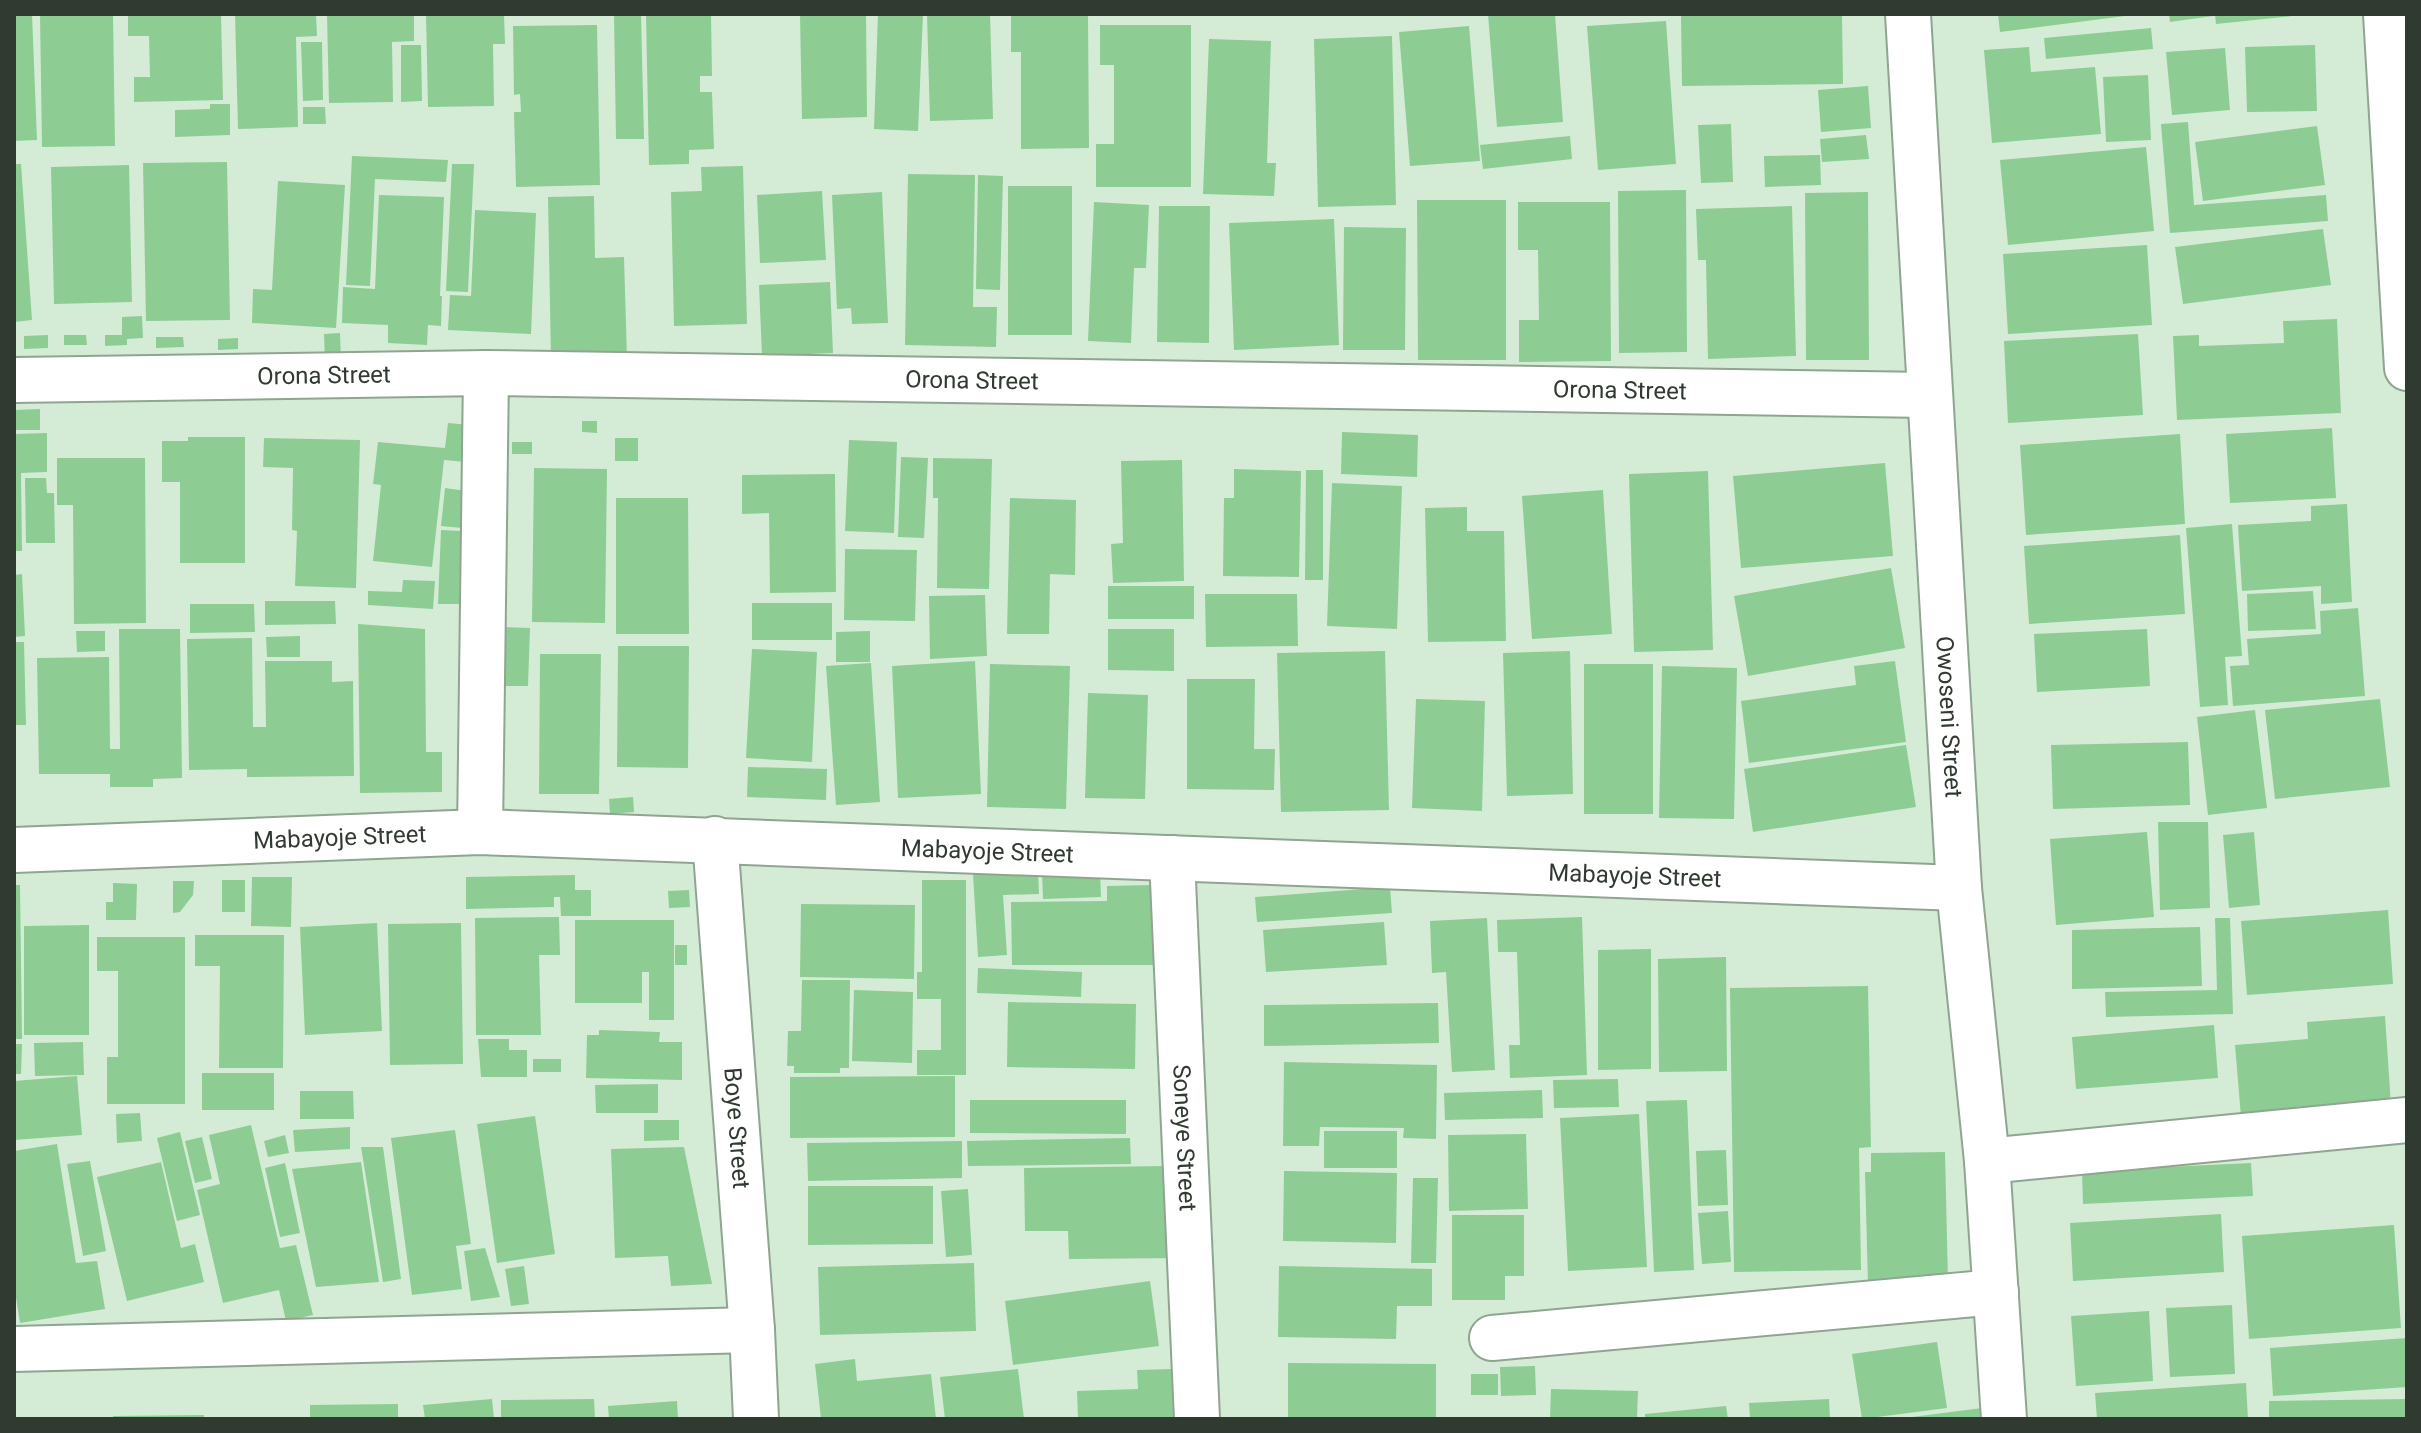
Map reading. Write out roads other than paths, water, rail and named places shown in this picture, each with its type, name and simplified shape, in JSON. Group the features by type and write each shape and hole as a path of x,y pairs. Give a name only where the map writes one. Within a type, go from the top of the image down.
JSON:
{"street":[{"name":"Owoseni Street","path":"1908,14 1959,888 1987,1161 2004,1419"},
{"path":"2386,14 2407,368"},
{"name":"Orona Street","path":"14,380 486,373 1929,395"},
{"path":"480,832 486,373"},
{"name":"Mabayoje Street","path":"14,850 480,832 1959,888"},
{"name":"Boye Street","path":"715,839 756,1419"},
{"name":"Soneye Street","path":"1172,858 1197,1419"},
{"path":"1987,1161 2407,1120"},
{"path":"1492,1338 1996,1292"},
{"path":"14,1349 752,1330"}]}
